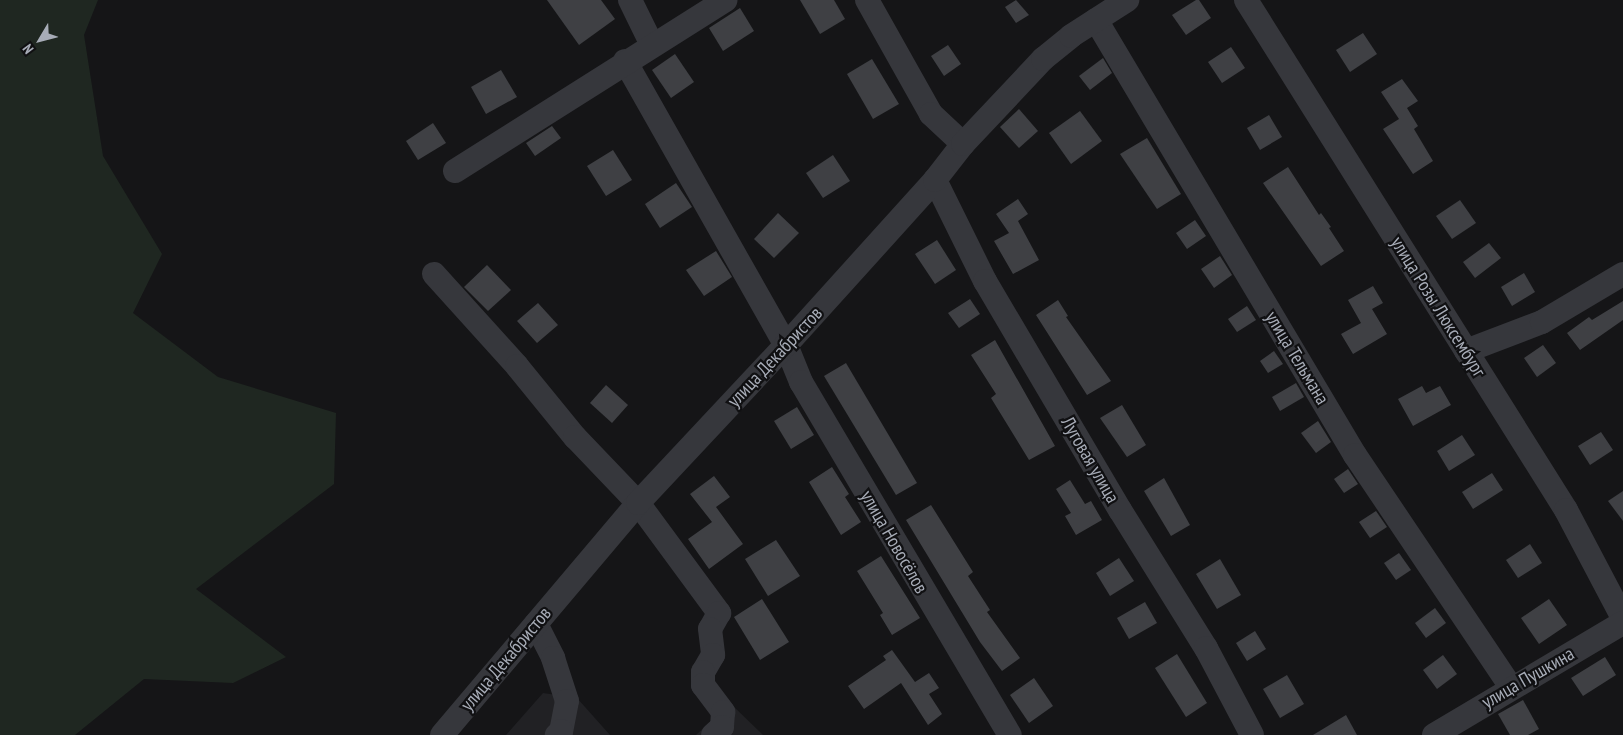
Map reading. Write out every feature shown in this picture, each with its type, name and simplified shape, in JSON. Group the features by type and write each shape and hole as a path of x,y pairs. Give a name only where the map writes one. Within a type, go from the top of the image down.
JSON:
{"street":[{"path":"630,0 652,45"},
{"path":"455,171 625,61 726,0"},
{"path":"867,0 931,114 963,144"},
{"name":"улица Декабристов","path":"442,735 638,503 786,345 936,180 963,144 1043,59 1127,0"},
{"name":"улица Розы Люксембург","path":"1246,0 1566,510 1623,618"},
{"name":"улица Тельмана","path":"1096,20 1355,455 1511,687"},
{"name":"улица Новосёлов","path":"625,61 786,345 801,382 1010,735"},
{"name":"Луговая улица","path":"936,180 985,281 1120,510 1206,648 1252,735"},
{"path":"434,274 517,366 575,437 638,503 719,613 710,629 713,655 703,672 703,686 724,712 722,726 713,735"},
{"path":"1466,351 1542,322 1623,274"},
{"name":"улица Пушкина","path":"1434,735 1511,687 1623,623"},
{"path":"536,624 553,658 567,701 562,731 557,735"}],"shaded area":[{"path":"0,0 98,0 84,35 103,156 162,254 133,313 218,377 336,413 334,484 196,589 286,657 233,683 144,679 75,735 0,735"},
{"path":"543,693 577,698 610,735 506,735"},
{"path":"730,703 763,735 696,735"}],"building":[{"path":"547,0 601,0 615,19 579,45"},
{"path":"800,0 834,0 845,19 820,34"},
{"path":"1016,0 1029,15 1016,23 1005,7"},
{"path":"1199,0 1211,18 1186,35 1172,15"},
{"path":"740,8 754,31 723,51 709,28"},
{"path":"1363,33 1377,54 1350,72 1336,50"},
{"path":"948,45 961,64 944,76 931,56"},
{"path":"1231,47 1245,68 1222,83 1208,62"},
{"path":"675,54 694,82 671,98 652,70"},
{"path":"1103,58 1112,73 1090,90 1079,76"},
{"path":"872,59 899,104 873,119 847,74"},
{"path":"501,70 517,97 486,114 471,87"},
{"path":"1402,79 1418,101 1407,108 1418,126 1414,129 1433,161 1413,174 1383,129 1399,119 1381,92"},
{"path":"1019,109 1038,131 1019,148 1000,127"},
{"path":"1080,111 1102,141 1071,164 1049,133"},
{"path":"1269,115 1282,137 1260,150 1247,128"},
{"path":"433,123 446,143 418,160 406,141"},
{"path":"552,126 561,138 535,156 526,143"},
{"path":"1147,138 1181,194 1157,209 1120,154"},
{"path":"613,150 632,180 606,196 587,166"},
{"path":"833,155 850,181 823,198 806,173"},
{"path":"1288,167 1319,215 1321,213 1331,227 1329,228 1344,251 1321,266 1263,183"},
{"path":"676,183 692,207 660,228 645,204"},
{"path":"1018,199 1028,214 1018,221 1039,260 1013,274 994,241 1009,233 996,214"},
{"path":"1460,200 1476,223 1452,239 1436,216"},
{"path":"778,213 799,233 774,258 754,239"},
{"path":"1195,220 1206,236 1187,249 1176,233"},
{"path":"937,240 956,270 935,284 915,254"},
{"path":"1489,243 1501,258 1475,278 1463,262"},
{"path":"716,251 732,277 704,296 686,270"},
{"path":"1220,256 1232,275 1214,288 1201,269"},
{"path":"487,265 511,290 488,311 464,287"},
{"path":"1524,273 1535,292 1512,306 1501,287"},
{"path":"1373,286 1383,303 1372,309 1387,334 1353,354 1341,334 1361,323 1348,300"},
{"path":"970,299 980,314 959,328 948,313"},
{"path":"1058,300 1068,316 1066,317 1111,381 1087,395 1036,315"},
{"path":"1623,301 1623,320 1580,350 1567,333 1589,317 1592,320"},
{"path":"538,303 558,325 537,343 517,321"},
{"path":"1247,306 1256,320 1237,332 1228,319"},
{"path":"995,340 1055,446 1029,460 991,398 996,394 971,355"},
{"path":"1543,345 1556,363 1537,377 1524,358"},
{"path":"1274,351 1283,364 1268,373 1260,361"},
{"path":"846,363 917,483 896,495 824,376"},
{"path":"1296,383 1304,397 1280,411 1272,397"},
{"path":"606,385 628,405 612,423 590,403"},
{"path":"1422,386 1426,393 1440,386 1451,405 1413,426 1398,399"},
{"path":"1122,405 1146,445 1127,457 1100,418"},
{"path":"797,407 814,435 791,449 774,421"},
{"path":"1318,421 1331,442 1316,453 1301,433"},
{"path":"1601,432 1613,450 1590,465 1578,446"},
{"path":"1462,435 1475,455 1449,471 1437,451"},
{"path":"832,467 849,494 845,497 861,522 841,535 809,482"},
{"path":"1348,469 1358,484 1344,493 1334,479"},
{"path":"1492,473 1503,490 1473,509 1462,492"},
{"path":"714,476 730,497 716,507 743,544 709,569 688,539 712,522 690,494"},
{"path":"1164,478 1190,525 1171,536 1144,491"},
{"path":"1070,480 1085,504 1091,501 1102,520 1076,535 1065,516 1071,513 1056,489"},
{"path":"1623,491 1623,521 1608,501"},
{"path":"931,505 973,572 968,576 990,610 987,612 1020,658 1002,671 980,642 906,520"},
{"path":"1376,511 1387,527 1370,538 1359,522"},
{"path":"776,540 800,576 768,596 745,559"},
{"path":"1530,544 1542,563 1518,578 1506,560"},
{"path":"1399,553 1411,570 1396,580 1384,563"},
{"path":"881,556 920,618 892,635 880,615 883,613 857,571"},
{"path":"1119,558 1134,581 1110,596 1096,573"},
{"path":"1220,559 1241,595 1217,609 1196,574"},
{"path":"762,599 789,642 760,660 734,617"},
{"path":"1549,599 1567,625 1539,644 1521,618"},
{"path":"1145,602 1157,623 1129,639 1117,618"},
{"path":"1435,608 1446,623 1426,638 1415,623"},
{"path":"1255,631 1266,649 1247,661 1236,643"},
{"path":"892,650 915,682 929,673 939,688 929,694 942,714 928,725 901,683 864,709 848,686 886,660 883,656"},
{"path":"1177,654 1207,703 1186,717 1155,668"},
{"path":"1443,655 1457,674 1437,689 1423,670"},
{"path":"1605,657 1616,675 1583,696 1571,678"},
{"path":"1287,675 1304,704 1280,718 1263,689"},
{"path":"1034,678 1053,706 1029,723 1010,695"},
{"path":"1523,700 1539,729 1528,735 1510,735 1498,714"},
{"path":"1346,715 1357,735 1313,735"}]}
